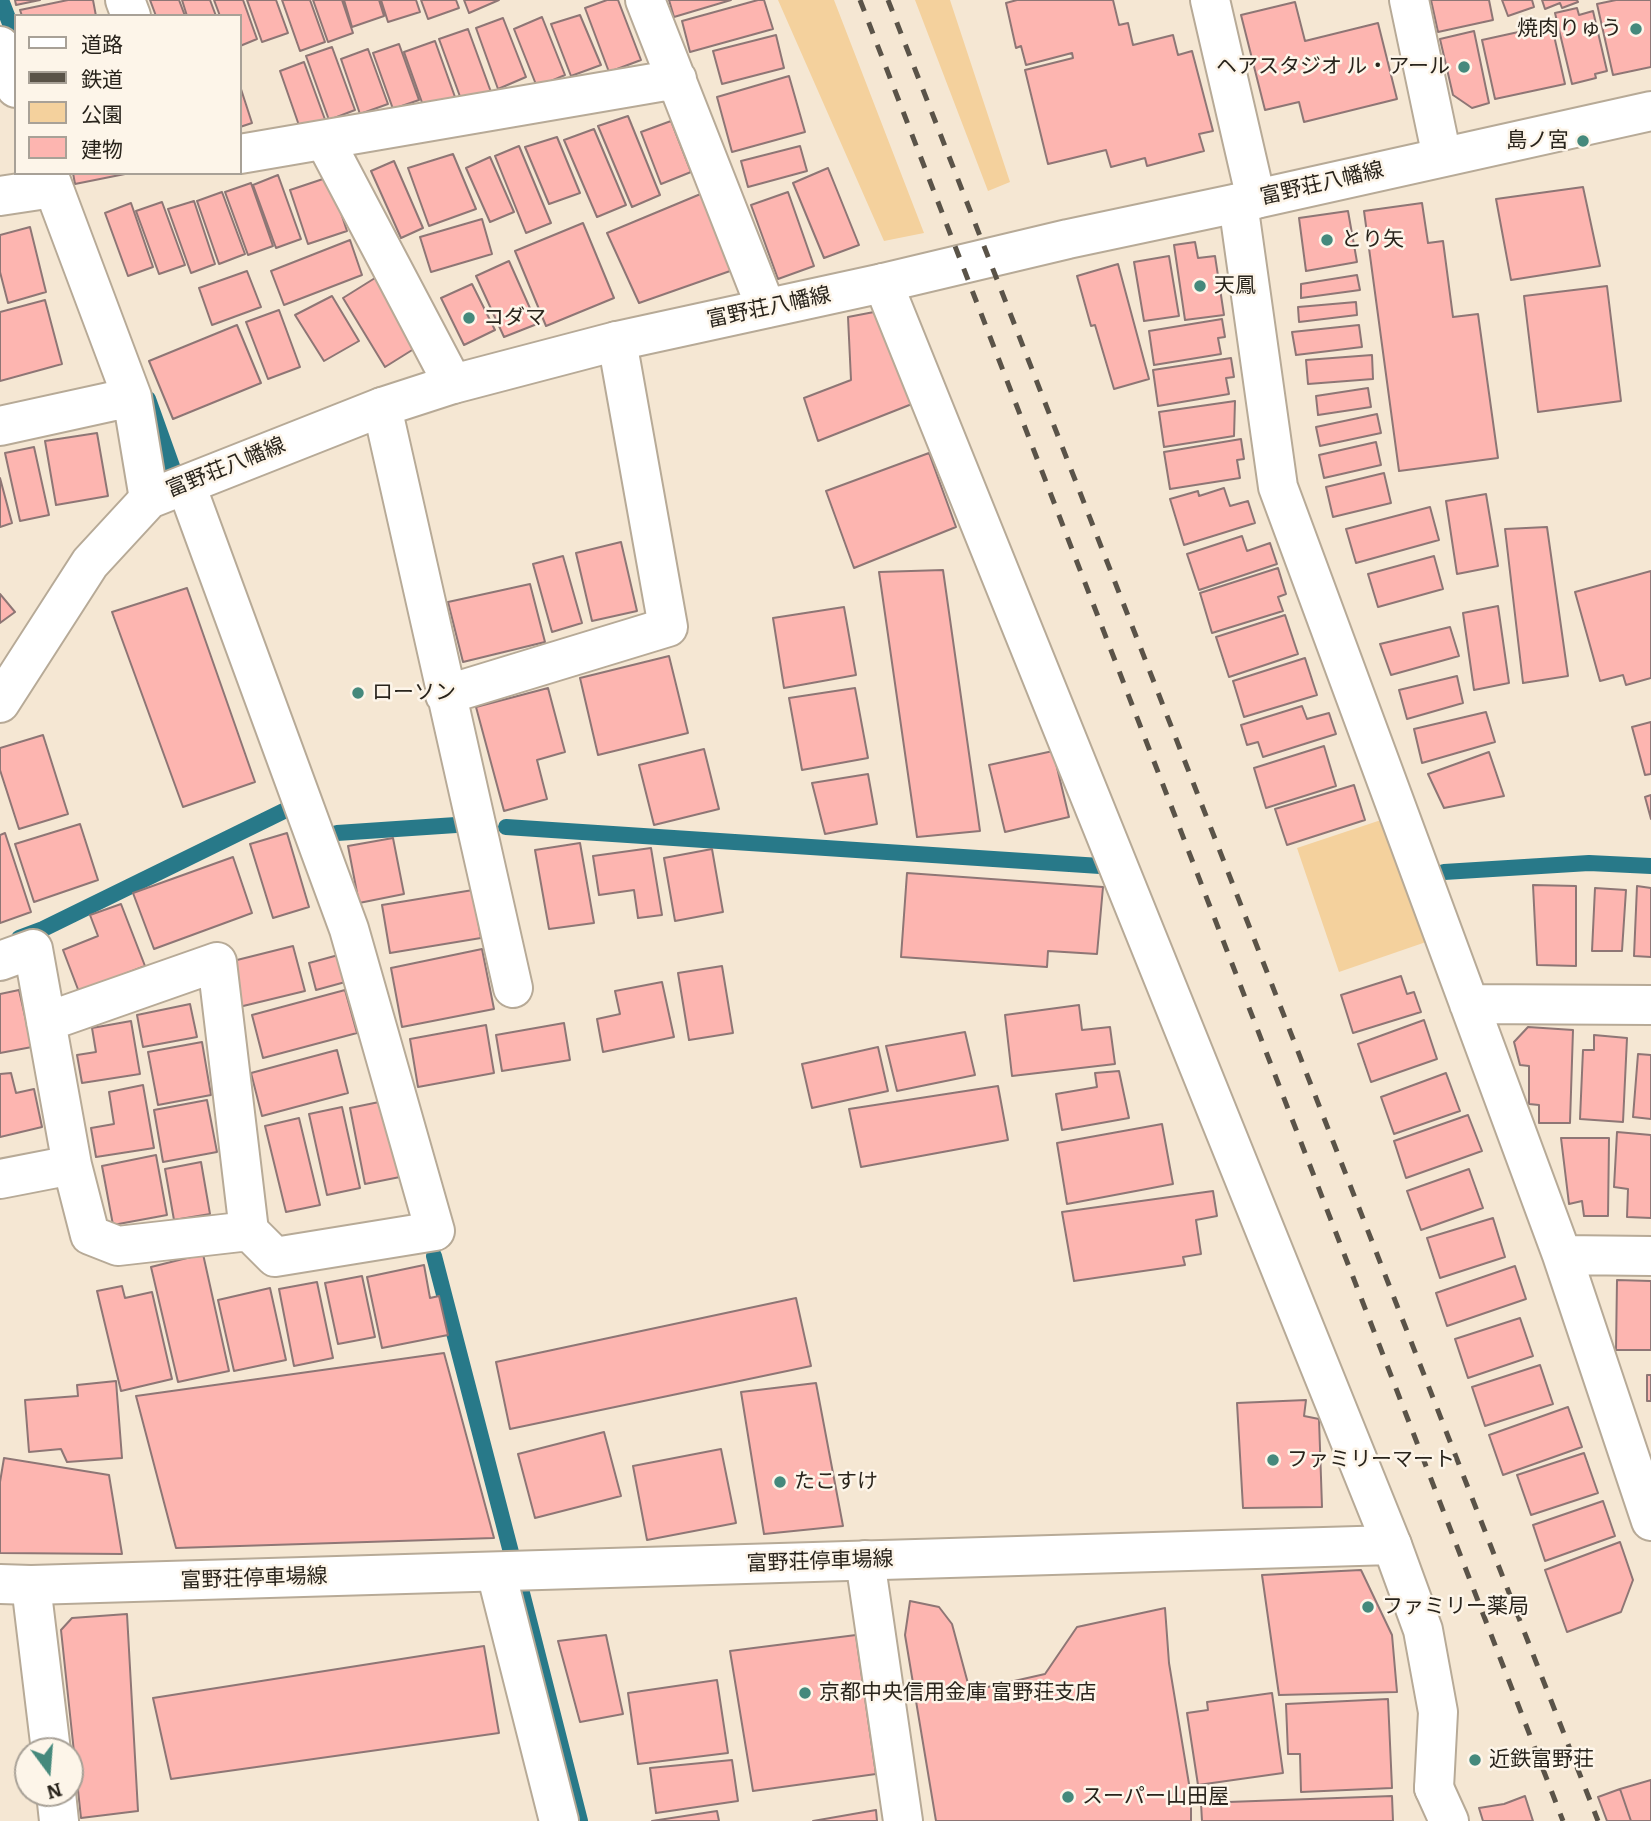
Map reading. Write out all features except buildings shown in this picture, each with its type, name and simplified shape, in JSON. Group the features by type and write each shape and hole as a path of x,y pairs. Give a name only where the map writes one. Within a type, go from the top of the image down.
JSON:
{"street":[{"path":"645,0 766,308"},
{"path":"1210,0 1247,201 1278,487 1562,1255 1651,1521"},
{"path":"1409,0 1442,157"},
{"path":"0,47 14,83"},
{"path":"242,154 677,79"},
{"name":"富野荘八幡線","path":"0,704 90,562 149,499 382,407 453,384 617,341 1651,111"},
{"path":"325,141 453,384"},
{"path":"0,196 51,181 132,397 149,499"},
{"path":"883,283 1392,1545 1423,1630 1438,1712 1441,1804"},
{"path":"445,695 668,627 617,341"},
{"path":"0,426 132,397"},
{"path":"382,407 513,988"},
{"path":"46,1022 217,962 249,1231 275,1257 435,1231 349,929 186,485"},
{"path":"0,961 33,949 72,1165 90,1235 118,1246 249,1231"},
{"path":"1469,1004 1651,1005"},
{"path":"0,1179 72,1165"},
{"path":"1562,1255 1651,1256"},
{"name":"富野荘停車場線","path":"15,1585 1392,1545"},
{"path":"865,1560 903,1821"},
{"path":"496,1572 559,1821"},
{"path":"15,1585 48,1737"}],"green space":[{"path":"778,0 834,0 924,233 884,241"},
{"path":"915,0 950,0 1010,182 988,191"},
{"path":"1384,819 1426,942 1339,972 1297,848"}],"waterway":[{"path":"1,0 14,34"},
{"path":"148,399 173,469"},
{"path":"19,938 43,929 294,806"},
{"path":"337,833 456,825"},
{"path":"506,827 1100,866"},
{"path":"1444,872 1589,863 1651,866"},
{"path":"434,1256 513,1560"},
{"path":"522,1593 580,1821"}],"railway":[{"path":"860,0 1563,1821"},
{"path":"888,0 1598,1821"}],"place":[{"name":"焼肉りゅう","path":"1636,29"},
{"name":"ヘアスタジオ ル・アール","path":"1464,67"},
{"name":"島ノ宮","path":"1583,141"},
{"name":"とり矢","path":"1327,240"},
{"name":"天鳳","path":"1200,286"},
{"name":"コダマ","path":"469,318"},
{"name":"ローソン","path":"358,693"},
{"name":"ファミリーマート","path":"1273,1460"},
{"name":"たこすけ","path":"780,1482"},
{"name":"ファミリー薬局","path":"1368,1607"},
{"name":"京都中央信用金庫 富野荘支店","path":"805,1693"},
{"name":"近鉄富野荘","path":"1475,1760"},
{"name":"スーパー山田屋","path":"1068,1797"}]}
